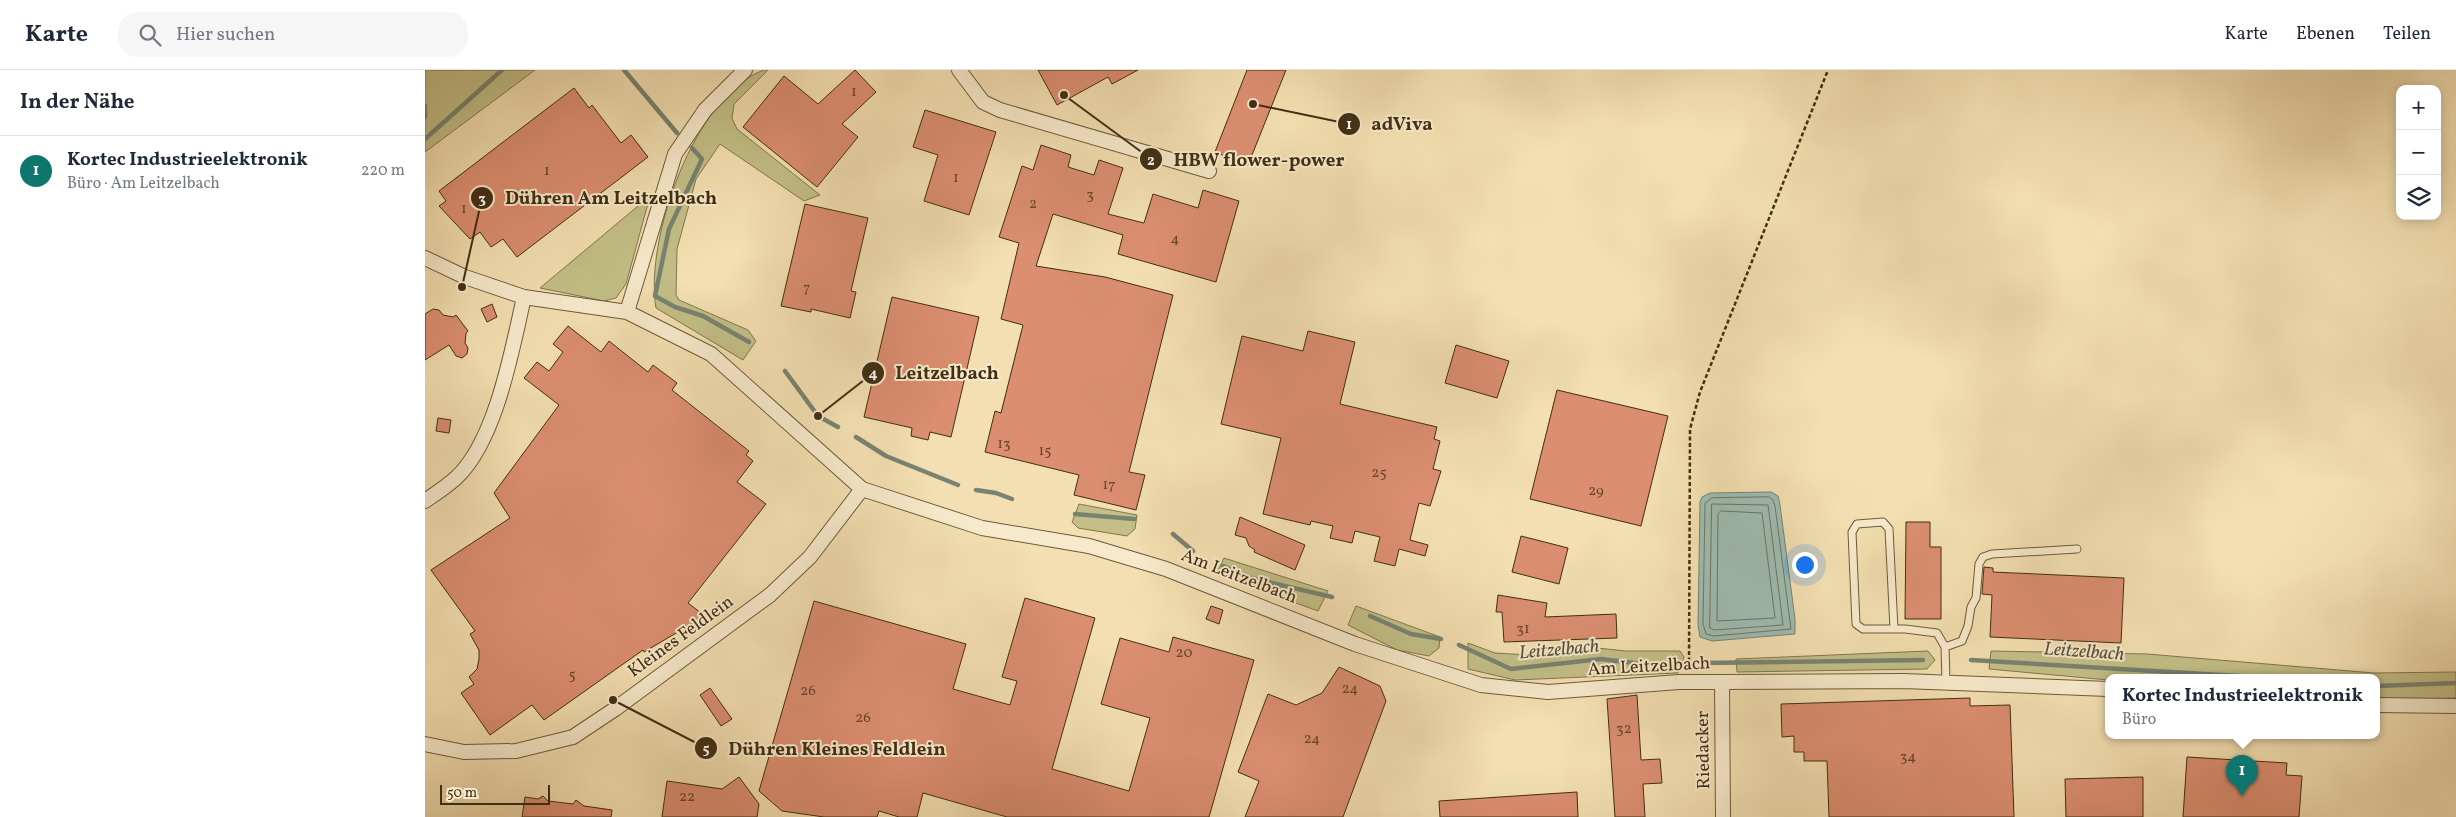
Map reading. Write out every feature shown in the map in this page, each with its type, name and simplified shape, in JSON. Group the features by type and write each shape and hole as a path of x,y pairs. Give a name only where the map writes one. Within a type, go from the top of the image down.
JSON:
{"street":[{"path":"627,312 675,154 705,110 745,70"},
{"path":"959,70 983,102 1000,110 1209,171"},
{"name":"Am Leitzelbach","path":"425,258 465,277 524,297 627,312 711,354 862,489 982,528 1089,546 1166,569 1355,644 1481,685 1548,692 1689,682 1946,682 2105,689"},
{"path":"425,501 457,477 484,441 509,363 524,297"},
{"name":"Kleines Feldlein","path":"425,744 464,752 516,751 573,737 615,709 769,595 810,557 862,489"},
{"name":"Riedacker","path":"1722,682 1723,817"},
{"path":"2380,705 2456,706"}],"lane":[{"path":"1894,629 1889,529 1883,522 1857,524 1852,532 1856,624 1863,629 1894,629 1937,633 1945,647 1946,682"},
{"path":"1945,647 1962,641 1966,634 1971,607 1976,598 1979,564 1983,557 1992,554 2077,549"}],"path":[{"path":"1689,682 1690,429 1700,392 1828,70"}],"shaded area":[{"path":"425,70 535,70 425,152"},
{"path":"764,70 768,70 734,104 732,118 737,129 820,195 804,201 720,144 696,179 677,249 676,295 679,300 748,330 756,341 743,360 656,308 654,279 658,245 667,209 680,172 696,138 716,108 739,84"},
{"path":"650,196 626,284 616,298 604,301 540,288"},
{"path":"1079,504 1137,515 1135,529 1127,536 1078,528 1072,522"},
{"path":"1224,558 1328,591 1318,611 1216,574"},
{"path":"1356,606 1440,637 1439,648 1429,656 1397,650 1348,625"},
{"path":"1468,643 1495,653 1529,655 1587,647 1626,651 1680,651 1684,657 1678,673 1515,680 1468,669"},
{"path":"1928,651 1935,660 1927,669 1737,672 1736,659"},
{"path":"1991,651 2147,654 2374,673 2456,672 2456,698 2380,700 2380,674 2105,674 2105,680 1989,669"}],"water":[{"path":"1771,492 1778,496 1780,505 1795,619 1795,634 1712,641 1700,637 1698,625 1700,502 1702,497 1710,493"}],"building":[{"path":"855,70 876,92 842,124 858,137 817,187 743,127 784,76 818,104"},
{"path":"1038,70 1138,70 1112,84 1108,77 1057,105"},
{"path":"1247,70 1286,70 1248,165 1238,161 1236,164 1224,159 1225,156 1215,152"},
{"path":"574,88 589,108 592,105 621,143 631,135 648,157 517,257 503,239 491,247 480,232 470,239 439,206 446,201 439,191"},
{"path":"925,110 996,132 969,215 924,201 938,155 913,147"},
{"path":"1041,145 1071,155 1068,167 1094,175 1099,160 1123,168 1108,214 1144,223 1153,194 1198,208 1203,190 1239,201 1216,282 1118,254 1123,235 1053,214 1036,266 1105,277 1173,295 1129,472 1145,475 1136,510 1074,495 1079,475 985,452 995,411 1001,413 1023,325 1001,319 1019,243 999,237 1022,166 1033,170"},
{"path":"805,204 868,218 851,291 856,292 850,318 811,309 811,312 781,306"},
{"path":"892,297 979,317 951,437 930,432 928,440 911,436 912,428 864,417"},
{"path":"492,304 497,317 487,322 481,309"},
{"path":"433,309 439,310 443,315 453,317 456,315 468,331 465,343 468,348 467,354 462,358 456,356 449,345 425,360 425,314"},
{"path":"568,326 601,352 609,341 648,372 653,365 677,383 672,390 749,451 746,455 753,461 737,482 766,504 688,603 705,616 644,652 643,650 544,720 532,705 490,735 461,693 474,684 469,677 477,669 479,659 479,650 470,634 475,631 431,570 510,518 494,493 559,405 524,378 537,362 549,371 563,352 553,344"},
{"path":"1308,331 1355,342 1340,404 1437,427 1434,439 1440,441 1433,469 1441,471 1430,506 1419,503 1410,540 1428,545 1425,556 1399,549 1395,566 1374,561 1380,537 1355,531 1352,543 1330,538 1333,526 1311,521 1310,525 1263,514 1281,438 1221,424 1242,336 1303,351"},
{"path":"1456,345 1509,361 1497,398 1445,383"},
{"path":"1557,390 1668,416 1641,526 1530,499"},
{"path":"438,418 451,420 449,433 436,431"},
{"path":"1240,517 1305,545 1295,570 1254,552 1255,550 1249,546 1246,538 1235,535"},
{"path":"1906,522 1930,522 1930,547 1941,547 1941,619 1905,619"},
{"path":"1521,536 1568,548 1559,584 1512,572"},
{"path":"1984,567 1993,568 1993,572 2124,578 2121,643 1990,637 1992,595 1982,594"},
{"path":"1498,595 1547,603 1545,617 1616,614 1617,638 1504,642 1502,612 1496,612"},
{"path":"1025,598 1095,618 1052,769 1129,791 1150,718 1101,704 1120,638 1169,652 1173,637 1254,660 1209,817 1007,817 923,793 917,817 899,817 879,811 877,817 824,817 782,811 759,791 814,601 966,644 953,689 1010,705 1017,681 1002,677"},
{"path":"1211,606 1223,610 1219,624 1206,619"},
{"path":"1339,667 1380,686 1386,701 1343,817 1245,817 1259,781 1238,772 1268,694 1296,705 1322,693"},
{"path":"710,688 732,719 721,726 700,695"},
{"path":"1637,695 1641,760 1660,759 1662,783 1643,784 1645,817 1615,817 1607,699"},
{"path":"1970,698 1970,706 2010,705 2014,817 1829,817 1827,761 1804,761 1804,752 1794,752 1794,736 1782,737 1781,704"},
{"path":"2187,757 2287,763 2286,775 2302,776 2299,817 2183,817"},
{"path":"739,777 759,804 757,817 662,817 667,781 722,789"},
{"path":"2143,777 2143,817 2066,817 2065,779"},
{"path":"1577,792 1578,817 1440,817 1439,801"},
{"path":"543,796 548,801 573,804 576,800 584,806 612,810 611,817 522,817 525,797 538,799"}],"waterway":[{"path":"425,139 502,70"},
{"name":"Leitzelbach","path":"624,70 677,133"},
{"path":"425,106 425,117"},
{"name":"Leitzelbach","path":"692,148 702,159 669,229 655,296 675,307 703,316 749,342"},
{"name":"Leitzelbach","path":"785,371 818,416 838,427"},
{"name":"Leitzelbach","path":"856,437 886,456 958,485"},
{"name":"Leitzelbach","path":"976,490 996,493 1012,499"},
{"name":"Leitzelbach","path":"1075,514 1134,519"},
{"name":"Leitzelbach","path":"1173,534 1193,551"},
{"name":"Leitzelbach","path":"1223,566 1251,578 1332,597"},
{"name":"Leitzelbach","path":"1370,616 1411,634 1441,639"},
{"name":"Leitzelbach","path":"1459,645 1511,669 1601,659 1667,667"},
{"name":"Leitzelbach","path":"1703,663 1923,660"},
{"name":"Leitzelbach","path":"1971,660 2205,674"},
{"name":"Leitzelbach","path":"2380,686 2456,683"}],"place":[{"name":"HBW flower-power","path":"1064,95"},
{"name":"adViva","path":"1253,104"},
{"name":"Dühren Am Leitzelbach","path":"462,287"},
{"name":"Leitzelbach","path":"818,416"},
{"name":"Dühren Kleines Feldlein","path":"613,700"},
{"name":"Kortec Industrieelektronik","path":"2242,796"}]}
